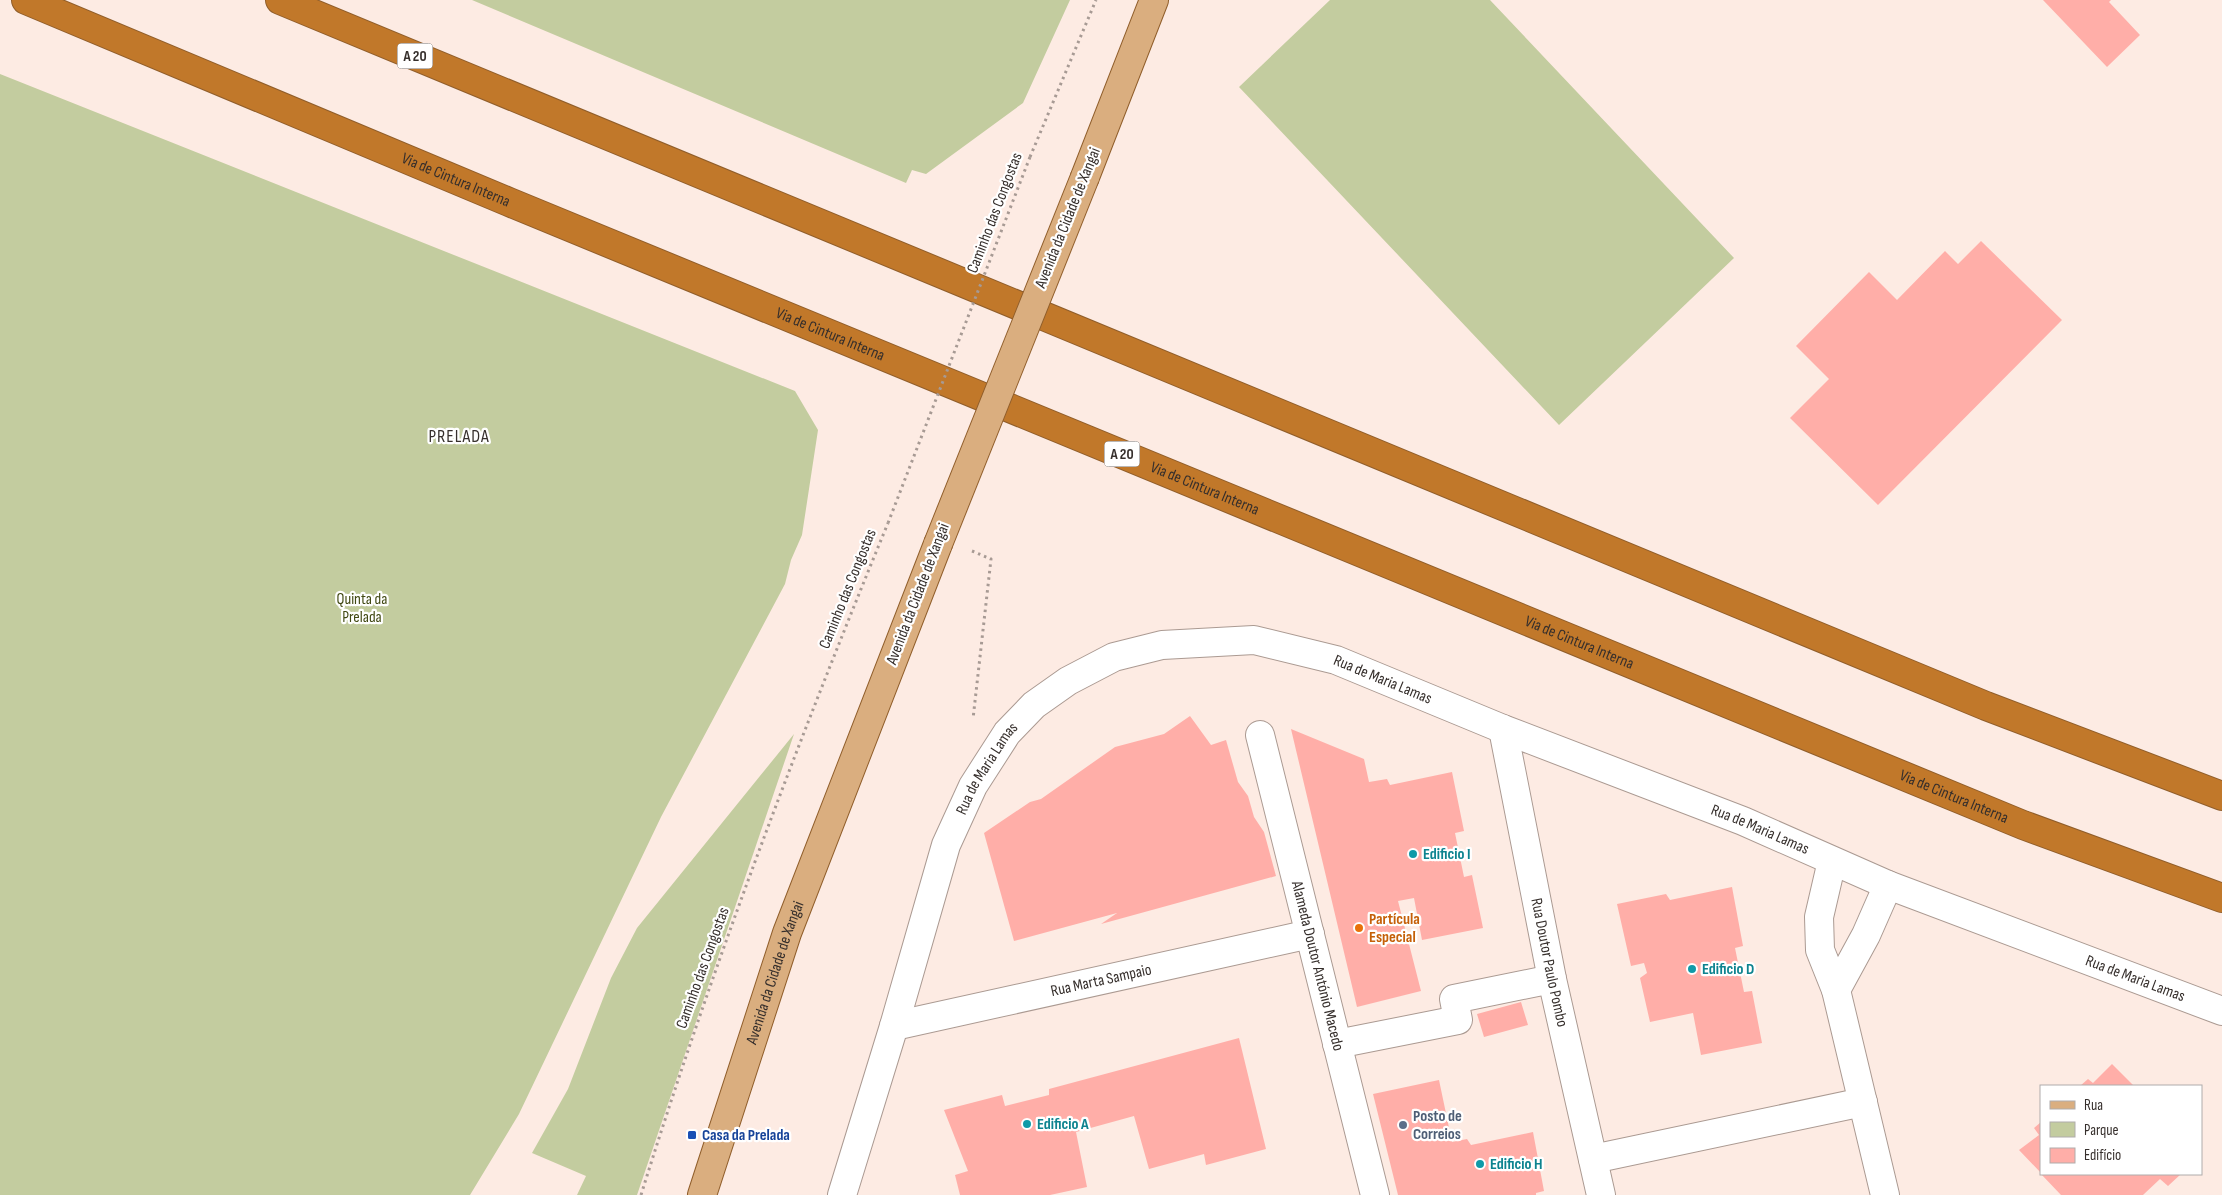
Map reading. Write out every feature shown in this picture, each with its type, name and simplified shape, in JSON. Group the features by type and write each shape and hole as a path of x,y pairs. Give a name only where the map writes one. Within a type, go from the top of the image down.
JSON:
{"highway":[{"name":"Via de Cintura Interna","path":"26,0 518,206 2014,821 2222,898"},
{"name":"A 20","path":"280,0 1986,706 2222,796"}],"main road":[{"name":"Avenida da Cidade de Xangai","path":"702,1195 787,932 938,544 1154,0"}],"street":[{"name":"Rua de Maria Lamas","path":"842,1195 894,1026 946,845 973,786 1007,733 1034,705 1068,681 1114,657 1162,644 1254,640 1336,660 1503,729 1743,821 1832,862 1888,885 2222,1011"},
{"name":"Rua Doutor Paulo Pombo","path":"1503,729 1552,979 1601,1195"},
{"name":"Alameda Doutor António Macedo","path":"1260,735 1375,1195"},
{"path":"1832,862 1819,917 1820,950 1836,990 1885,1195"},
{"path":"1836,990 1866,935 1888,885"},
{"name":"Rua Marta Sampaio","path":"894,1026 1255,948 1310,934"},
{"path":"1337,1044 1458,1020 1454,999 1552,979"},
{"path":"1593,1159 1863,1102"}],"path":[{"name":"Caminho das Congostas","path":"641,1195 680,1072 748,879 1030,157 1096,0"},
{"path":"972,728 989,576"}],"green space":[{"path":"472,0 1070,0 1023,103 926,174 912,170 906,183"},
{"path":"1330,0 1490,0 1734,258 1559,425 1239,87"},
{"name":"Quinta da Prelada","path":"0,74 795,391 818,430 802,535 791,560 785,584 661,817 519,1114 470,1195 0,1195"},
{"path":"794,734 637,1195 577,1195 586,1176 532,1153 568,1089 611,978 637,928"}],"building":[{"path":"2043,0 2111,0 2109,2 2140,35 2107,67"},
{"path":"1981,241 2062,320 1878,505 1790,418 1829,379 1796,346 1869,272 1897,300 1945,251 1958,264"},
{"path":"1190,716 1211,745 1226,740 1238,782 1248,796 1254,817 1264,832 1276,876 1101,924 1117,913 1014,941 984,833 1030,802 1041,799 1115,747 1164,734"},
{"path":"1291,729 1364,759 1369,782 1387,779 1390,785 1452,772 1464,831 1455,833 1464,877 1472,875 1483,928 1422,940 1414,898 1398,901 1421,991 1357,1007"},
{"name":"Edificio D","path":"1732,887 1743,946 1735,948 1744,992 1752,991 1762,1043 1701,1055 1693,1013 1650,1022 1640,978 1647,973 1644,963 1631,966 1617,904 1666,894 1670,900"},
{"path":"1521,1002 1528,1025 1484,1037 1477,1014"},
{"name":"Edificio A","path":"1239,1038 1266,1149 1206,1165 1204,1154 1149,1169 1134,1116 1076,1132 1087,1187 1050,1195 960,1195 955,1175 968,1171 944,1110 1002,1095 1005,1106 1049,1095 1049,1089"},
{"path":"2112,1064 2133,1085 2081,1085 2088,1079 2093,1083"},
{"path":"1439,1080 1452,1142 1467,1139 1471,1145 1533,1132 1544,1191 1536,1193 1536,1195 1398,1195 1373,1094"},
{"path":"2040,1123 2040,1172 2019,1150 2039,1135 2034,1128"},
{"path":"2042,1175 2180,1175 2168,1186 2160,1179 2143,1195 2061,1195"}],"place":[{"name":"Edificio I","path":"1413,854"},
{"name":"Partícula Especial","path":"1359,928"},
{"name":"Edificio D","path":"1692,969"},
{"name":"Edificio A","path":"1027,1124"},
{"name":"Posto de Correios","path":"1403,1125"},
{"name":"Casa da Prelada","path":"692,1135"},
{"name":"Edificio H","path":"1480,1164"}],"district":[{"name":"PRELADA","path":"459,436"}]}
